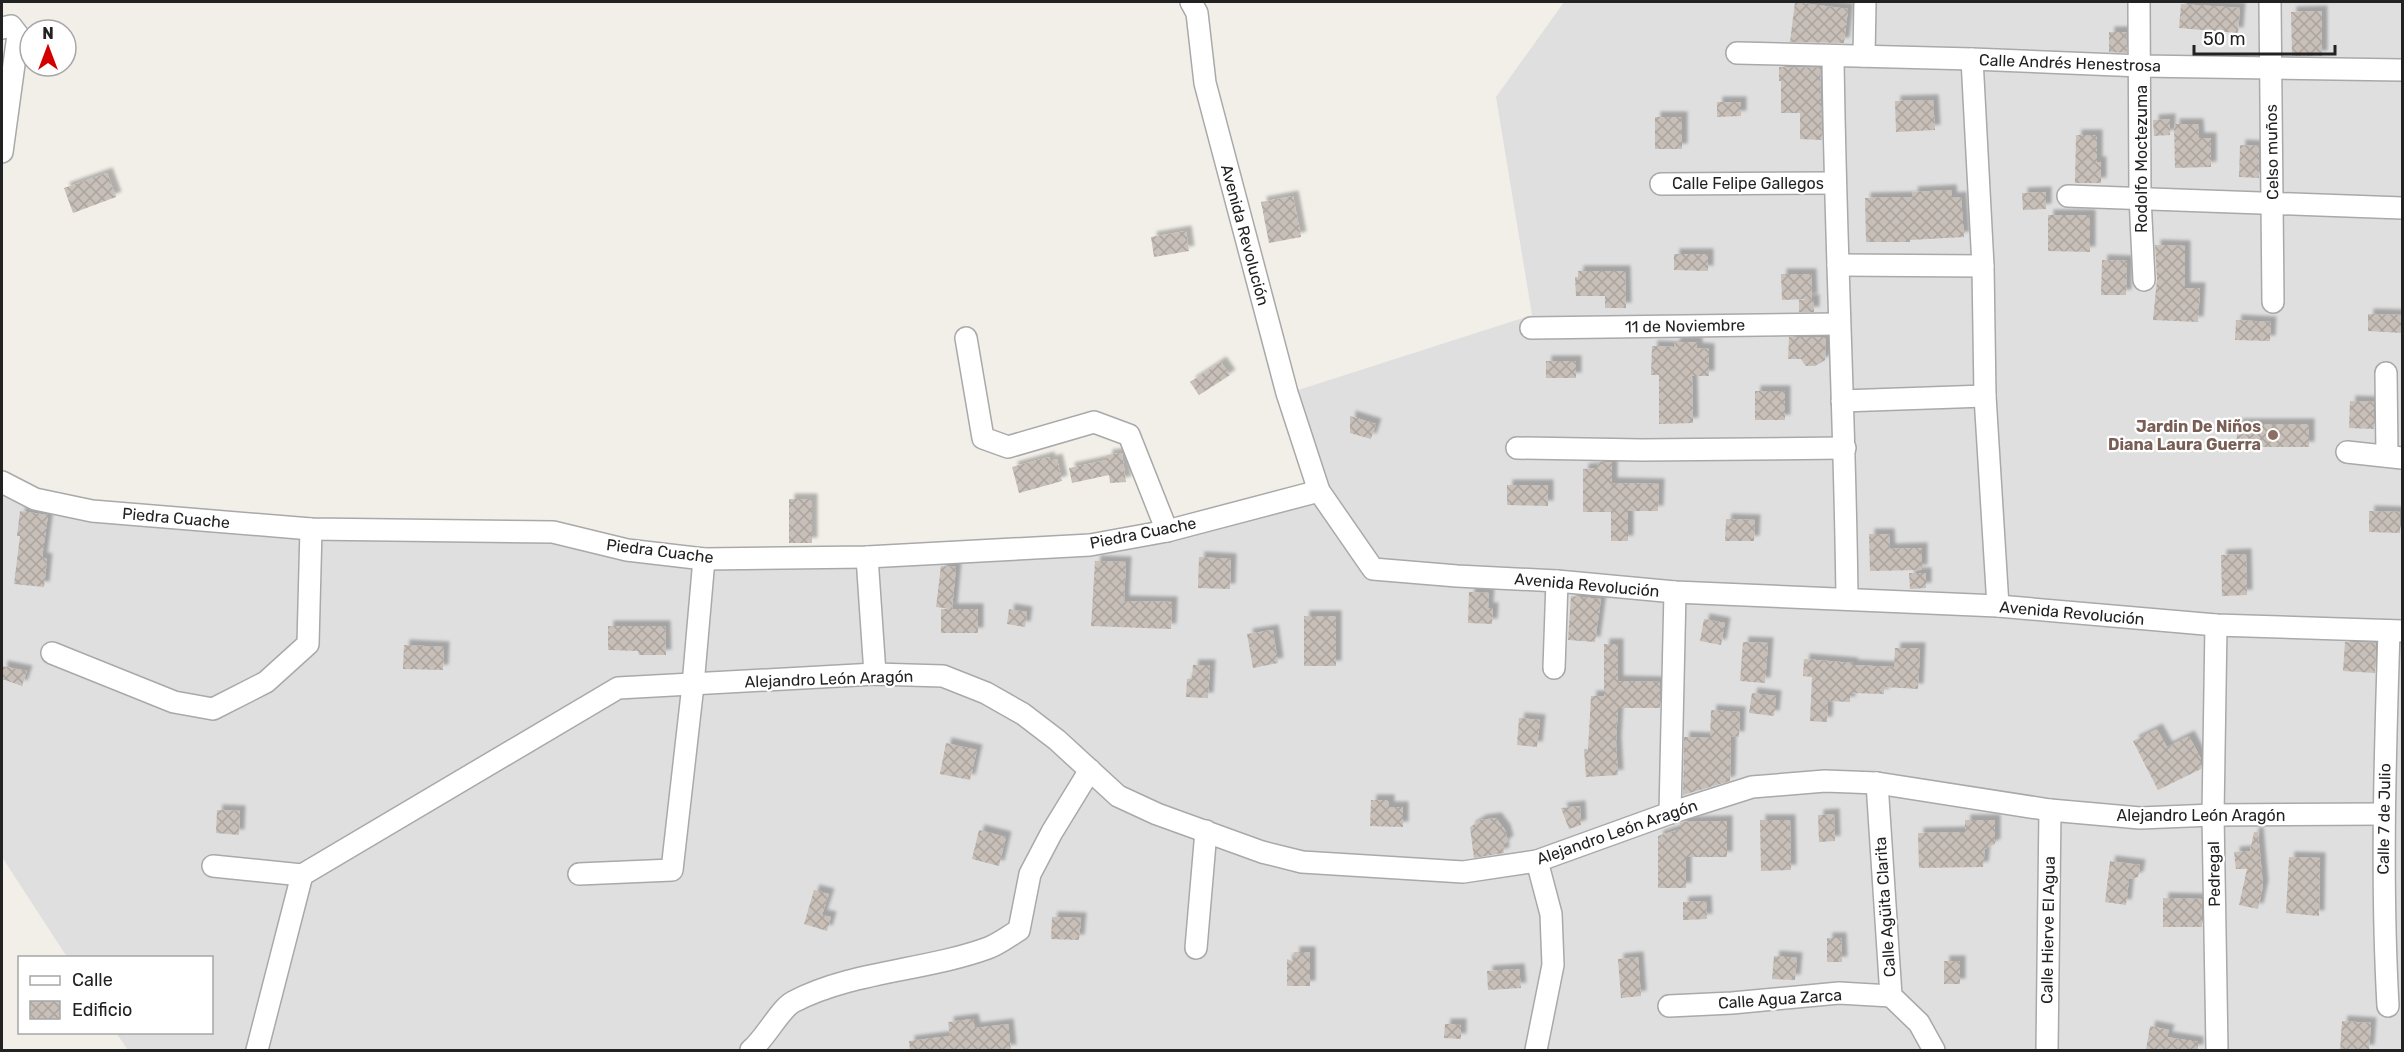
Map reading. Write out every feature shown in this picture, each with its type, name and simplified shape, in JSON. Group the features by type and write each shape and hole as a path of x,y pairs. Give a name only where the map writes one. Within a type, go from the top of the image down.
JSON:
{"street":[{"name":"Avenida Revolución","path":"1191,2 1197,13 1206,83 1227,166 1287,393 1318,492 1373,569 1557,581 1675,592 1998,606 2216,625 2396,631"},
{"path":"1864,2 1864,56"},
{"name":"Rodolfo Moctezuma","path":"2139,2 2140,197 2144,280"},
{"name":"Celso muños","path":"2270,2 2273,302"},
{"path":"2,28 11,26 18,35 2,152"},
{"name":"Calle Andrés Henestrosa","path":"1737,53 2141,66 2403,70"},
{"path":"1833,56 1834,183 1845,448 1847,599"},
{"path":"1972,59 1983,267 1985,396 1998,606"},
{"name":"Calle Felipe Gallegos","path":"1661,184 1834,183"},
{"path":"2068,196 2403,208"},
{"path":"1838,265 1983,267"},
{"name":"11 de Noviembre","path":"1531,328 1839,324"},
{"path":"966,338 983,438 1008,447 1094,422 1129,435 1167,531"},
{"path":"2347,452 2395,457 2386,373"},
{"path":"1842,401 1985,396"},
{"path":"1517,448 1642,450 1845,448"},
{"name":"Piedra Cuache","path":"2,482 35,499 92,512 311,529 553,532 627,550 704,559 867,557 1090,545 1167,531 1318,492"},
{"path":"52,653 174,702 213,709 266,682 308,644 311,529"},
{"path":"867,557 875,674"},
{"path":"579,874 672,870 693,685 704,559"},
{"path":"1554,668 1557,581"},
{"path":"1670,813 1675,592"},
{"name":"Pedregal","path":"2216,625 2213,815 2217,1050"},
{"name":"Calle 7 de Julio","path":"2388,1006 2383,920 2383,814 2396,631"},
{"name":"Alejandro León Aragón","path":"302,875 618,688 875,674 943,676 986,693 1023,714 1057,740 1118,796 1157,814 1262,852 1302,862 1463,872 1537,861 1670,813 1752,787 1825,781 1877,783 2050,810 2140,818 2383,814"},
{"path":"751,1050 759,1044 790,1004 829,986 989,948 1019,930 1030,874 1052,832 1090,771"},
{"name":"Calle Agüita Clarita","path":"1877,783 1891,996 1919,1023 1934,1050"},
{"name":"Calle Hierve El Agua","path":"2047,1050 2050,810"},
{"path":"1196,948 1206,831"},
{"path":"1536,1050 1553,965 1551,914 1537,861"},
{"path":"213,866 302,875 257,1050"},
{"name":"Calle Agua Zarca","path":"1669,1006 1732,1003 1839,993 1891,996"}],"shaded area":[{"path":"1564,2 2402,2 2402,1050 128,1050 117,1034 213,1034 213,956 66,956 2,857 2,490 30,503 546,539 728,565 996,555 1326,495 1292,392 1532,315 1496,97"}],"building":[{"path":"1795,2 1848,9 1844,43 1790,42"},
{"path":"2181,4 2240,8 2238,33 2179,28"},
{"path":"2322,11 2322,56 2292,56 2291,12"},
{"path":"2109,32 2126,32 2127,53 2109,52"},
{"path":"1779,67 1820,68 1822,140 1800,139 1800,113 1781,113"},
{"path":"1933,100 1935,130 1896,132 1895,101"},
{"path":"1717,102 1741,102 1741,116 1717,117"},
{"path":"1655,117 1682,117 1682,149 1655,149"},
{"path":"2170,119 2170,135 2154,136 2153,120"},
{"path":"2174,124 2198,124 2199,138 2211,138 2211,167 2175,168"},
{"path":"2076,135 2097,135 2097,162 2101,162 2101,183 2075,183"},
{"path":"2240,145 2259,146 2259,178 2239,177"},
{"path":"107,173 116,197 73,213 64,188"},
{"path":"1951,190 1952,198 1961,197 1964,237 1910,240 1910,242 1866,242 1865,198 1913,197 1912,192"},
{"path":"2046,192 2046,209 2023,210 2022,193"},
{"path":"1293,196 1301,237 1269,243 1261,202"},
{"path":"2048,215 2090,215 2090,252 2048,251"},
{"path":"1186,231 1189,251 1154,257 1151,237"},
{"path":"2155,245 2185,246 2185,288 2200,288 2198,322 2153,320 2157,279"},
{"path":"1674,254 1708,254 1708,271 1674,270"},
{"path":"2102,260 2127,261 2126,295 2101,295"},
{"path":"1578,271 1625,271 1626,308 1605,308 1605,296 1576,296 1575,277 1578,277"},
{"path":"1781,274 1811,274 1812,299 1782,300"},
{"path":"1799,300 1814,300 1814,312 1799,312"},
{"path":"2368,314 2403,315 2403,333 2368,331"},
{"path":"2236,320 2271,322 2270,341 2235,340"},
{"path":"1789,337 1826,337 1825,360 1815,366 1806,366 1801,359 1788,359"},
{"path":"1675,342 1697,342 1697,348 1709,349 1709,376 1692,376 1693,423 1659,424 1659,375 1651,375 1652,346 1674,347"},
{"path":"1546,361 1576,361 1576,378 1546,378"},
{"path":"1221,362 1230,375 1199,395 1190,382"},
{"path":"1755,391 1785,391 1785,420 1755,420"},
{"path":"2350,401 2374,402 2374,429 2349,428"},
{"path":"1350,416 1376,424 1371,439 1350,433"},
{"name":"Jardin De Niños Diana Laura Guerra","path":"2237,424 2309,424 2309,447 2237,447"},
{"path":"1122,453 1126,482 1110,483 1109,475 1072,483 1069,468 1107,460 1107,455"},
{"path":"1049,457 1050,461 1057,459 1062,481 1019,493 1012,467"},
{"path":"1597,462 1612,462 1612,483 1659,484 1658,511 1628,511 1628,541 1611,541 1611,512 1583,512 1583,469 1597,468"},
{"path":"1507,485 1548,485 1548,506 1507,505"},
{"path":"789,499 812,499 812,543 789,543"},
{"path":"20,511 48,515 42,558 47,559 44,587 14,584 20,536 17,536"},
{"path":"2369,511 2400,512 2400,533 2369,532"},
{"path":"1726,519 1755,520 1754,541 1725,541"},
{"path":"1869,534 1889,534 1890,549 1922,548 1922,570 1870,571"},
{"path":"2246,554 2247,595 2222,596 2221,555"},
{"path":"1199,557 1231,559 1230,589 1198,588"},
{"path":"1095,561 1126,562 1124,601 1172,602 1171,629 1091,626"},
{"path":"941,566 956,567 952,609 936,607"},
{"path":"1909,573 1926,573 1926,588 1910,589"},
{"path":"1469,592 1489,593 1488,608 1493,608 1492,624 1468,623"},
{"path":"1571,596 1601,599 1595,642 1568,640"},
{"path":"941,609 978,609 978,633 941,633"},
{"path":"1009,609 1027,612 1025,627 1007,624"},
{"path":"1304,616 1336,616 1336,666 1304,666"},
{"path":"1704,619 1725,623 1721,645 1700,641"},
{"path":"608,626 665,626 666,655 639,655 638,651 608,650"},
{"path":"1273,630 1278,663 1253,668 1247,634"},
{"path":"1743,642 1768,643 1765,683 1740,681"},
{"path":"2345,642 2376,643 2375,673 2343,671"},
{"path":"1604,644 1618,644 1618,681 1660,682 1660,708 1618,708 1616,742 1618,775 1586,777 1584,749 1588,749 1591,696 1604,696"},
{"path":"404,645 444,647 443,670 403,669"},
{"path":"1895,648 1920,648 1918,689 1884,687 1884,694 1850,693 1850,702 1828,701 1827,722 1810,721 1812,677 1803,676 1804,659 1894,667"},
{"path":"1193,665 1210,665 1208,698 1186,697 1187,679 1192,678"},
{"path":"2,666 27,671 22,686 2,679"},
{"path":"1752,693 1776,696 1774,716 1749,713"},
{"path":"1711,710 1740,712 1739,737 1731,736 1730,781 1683,795 1684,737 1710,738"},
{"path":"1519,718 1540,720 1537,747 1517,745"},
{"path":"2157,729 2167,747 2189,736 2201,759 2201,769 2158,790 2133,741"},
{"path":"946,743 977,750 970,780 940,774"},
{"path":"1371,800 1389,800 1389,807 1403,807 1403,827 1370,826"},
{"path":"1580,806 1581,825 1569,829 1561,808"},
{"path":"217,810 240,811 239,835 216,833"},
{"path":"1834,814 1835,841 1819,842 1818,815"},
{"path":"1496,818 1505,830 1508,841 1503,845 1504,853 1474,858 1470,827 1481,820"},
{"path":"1760,820 1790,820 1791,870 1761,871"},
{"path":"1965,820 1995,820 1995,844 1985,849 1983,867 1919,868 1918,833 1965,832"},
{"path":"1727,821 1727,857 1686,857 1686,888 1658,888 1658,836 1680,829 1680,823 1684,822"},
{"path":"979,830 1006,837 999,866 972,859"},
{"path":"2254,832 2258,832 2263,886 2258,909 2239,905 2247,869 2236,869 2234,852 2250,851"},
{"path":"2289,857 2320,858 2319,916 2286,913"},
{"path":"2110,861 2140,865 2138,877 2129,879 2126,905 2105,902"},
{"path":"814,890 829,894 822,915 831,917 827,931 804,924"},
{"path":"2163,898 2202,899 2202,927 2163,927"},
{"path":"1706,901 1707,919 1683,920 1683,902"},
{"path":"1052,917 1081,918 1079,940 1051,939"},
{"path":"1827,938 1841,938 1842,962 1827,962"},
{"path":"1294,952 1310,952 1310,986 1287,986 1287,959 1294,962"},
{"path":"1774,956 1797,958 1795,980 1772,979"},
{"path":"1638,957 1641,996 1621,998 1618,959"},
{"path":"1944,961 1960,961 1960,984 1944,984"},
{"path":"1519,969 1521,988 1488,990 1487,971"},
{"path":"973,1019 975,1028 1008,1024 1011,1050 910,1050 909,1041 950,1036 948,1022"},
{"path":"2342,1021 2371,1023 2369,1050 2340,1050"},
{"path":"1445,1024 1461,1024 1461,1039 1444,1038"},
{"path":"2150,1026 2169,1030 2167,1037 2198,1042 2198,1050 2146,1050"}],"place":[{"name":"Jardin De Niños Diana Laura Guerra","path":"2273,435"}]}
